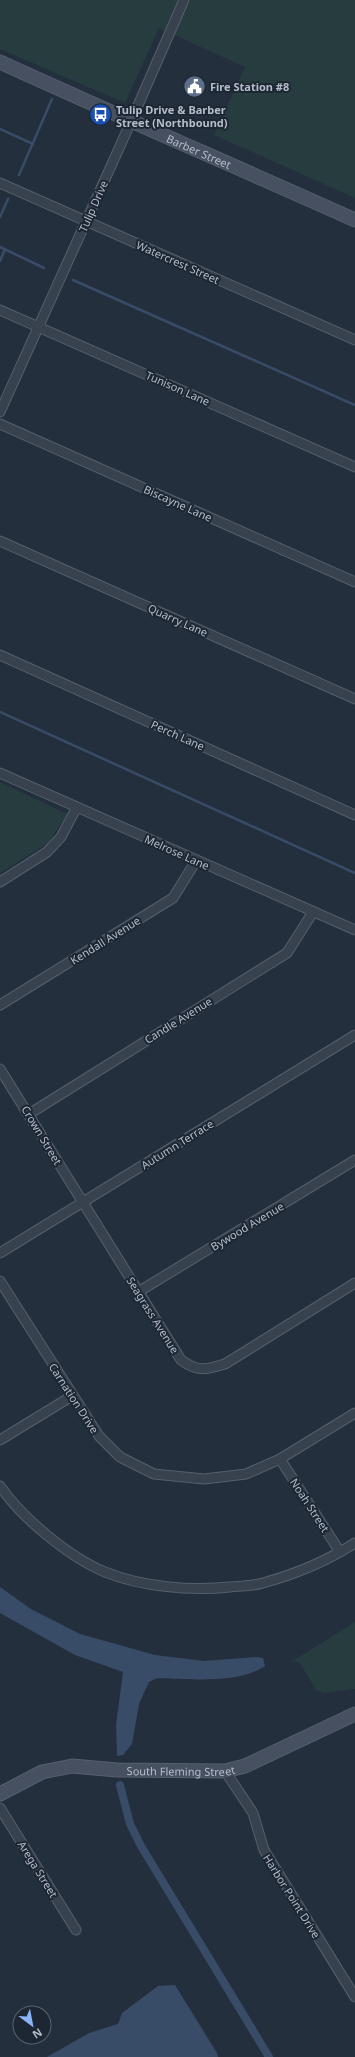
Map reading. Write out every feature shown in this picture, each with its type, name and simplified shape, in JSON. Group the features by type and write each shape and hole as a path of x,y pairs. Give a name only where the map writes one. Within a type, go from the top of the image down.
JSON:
{"street":[{"name":"Tulip Drive","path":"0,412 37,326 131,122 184,0"},
{"name":"Barber Street","path":"0,62 131,122 355,220"},
{"name":"Watercrest Street","path":"0,183 355,340"},
{"name":"Tunison Lane","path":"0,310 355,467"},
{"name":"Biscayne Lane","path":"0,424 355,582"},
{"name":"Quarry Lane","path":"0,541 355,699"},
{"name":"Perch Lane","path":"0,655 355,815"},
{"name":"Melrose Lane","path":"0,773 355,930"},
{"path":"0,882 47,852 61,837 77,807"},
{"name":"Kendall Avenue","path":"0,1005 173,898 196,860"},
{"name":"Candle Avenue","path":"29,1114 287,953 313,912"},
{"name":"Autumn Terrace","path":"0,1253 355,1035"},
{"name":"Crown Street","path":"0,1069 82,1202"},
{"name":"Bywood Avenue","path":"138,1292 355,1160"},
{"name":"Seagrass Avenue","path":"82,1202 181,1360 191,1367 206,1370 225,1364 355,1283"},
{"name":"Carnation Drive","path":"0,1281 72,1396 99,1436 120,1457 154,1474 204,1479 246,1474 280,1459 355,1413"},
{"path":"0,1440 72,1396"},
{"name":"Noah Street","path":"280,1459 340,1552"},
{"path":"0,1486 11,1502 58,1545 105,1572 162,1587 212,1589 262,1583 305,1569 355,1543"},
{"name":"South Fleming Street","path":"0,1794 42,1772 72,1766 117,1770 225,1771 251,1763 355,1714"},
{"name":"Harbor Point Drive","path":"225,1771 253,1813 264,1850 355,1997"},
{"name":"Arega Street","path":"0,1808 76,1930"}],"green space":[{"path":"0,0 355,0 355,198 214,135 245,67 159,28 125,103 0,49"},
{"path":"0,782 67,814 48,843 0,873"},
{"path":"355,1622 355,1689 324,1693 316,1690 300,1663 297,1661 291,1662"}],"water":[{"path":"0,1587 31,1609 80,1634 155,1655 204,1661 256,1657 263,1658 265,1666 242,1676 228,1678 157,1678 149,1682 139,1704 132,1744 123,1755 117,1756 116,1725 123,1672 75,1655 0,1613"},
{"path":"175,1985 218,2057 47,2057 89,2033 118,2024 122,2013 158,1986"}],"waterway":[{"path":"19,175 52,99"},
{"path":"0,129 33,144"},
{"path":"0,217 8,199"},
{"path":"0,247 44,268"},
{"path":"0,261 5,249"},
{"path":"73,280 355,405"},
{"path":"0,712 355,873"},
{"path":"120,1785 130,1824 141,1846 269,2057"}],"place":[{"name":"Fire Station #8","path":"194,86"},
{"name":"Tulip Drive & Barber Street (Northbound)","path":"100,115"}]}
